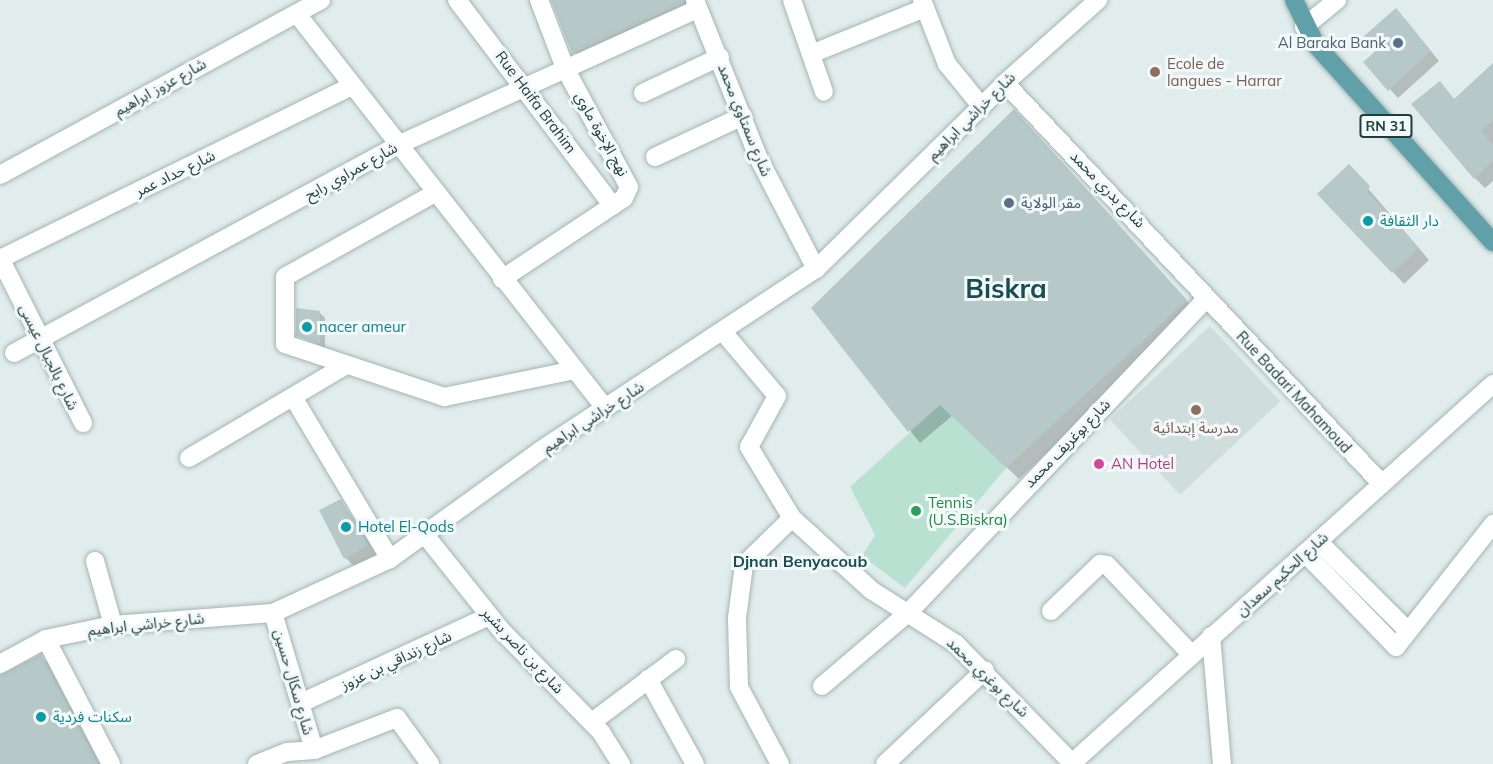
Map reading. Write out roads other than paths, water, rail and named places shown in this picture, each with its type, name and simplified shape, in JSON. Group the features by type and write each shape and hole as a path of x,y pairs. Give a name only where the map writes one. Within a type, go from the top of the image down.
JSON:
{"main road":[{"name":"RN 31","path":"1294,0 1304,27 1493,242"}],"street":[{"name":"شارع عزوز ابراهيم","path":"0,175 321,0"},
{"name":"Rue Haifa Brahim","path":"457,0 525,85 613,206"},
{"name":"نهج الإخوة ماوي","path":"502,279 613,206 627,194 629,182 565,68 540,0"},
{"path":"792,0 824,92"},
{"name":"شارع خراشي ابراهيم","path":"0,664 46,639 113,625 273,613 390,559 605,408 724,333 816,269 1005,83 1098,0"},
{"path":"1304,27 1337,0"},
{"name":"شارع عمراوي رابح","path":"14,353 400,144 697,4"},
{"name":"شارع سمتاوي محمد","path":"697,4 759,159 816,269"},
{"path":"811,54 924,4 946,64 982,107"},
{"path":"297,14 350,87 400,144 435,193 605,408"},
{"path":"643,93 720,57"},
{"name":"شارع بدري محمد","path":"1005,83 1207,298"},
{"name":"شارع حداد عمر","path":"0,258 350,87"},
{"path":"655,157 743,116"},
{"path":"435,193 285,277 285,344 444,397 574,370"},
{"name":"شارع بالجبال عيسى","path":"0,258 83,423"},
{"name":"Rue Badari Mahamoud","path":"1207,298 1382,484"},
{"name":"شارع بوغريف محمد","path":"822,686 909,612 1207,298"},
{"name":"شارع بوغري محمد","path":"724,333 777,396 749,447 792,518 844,568 909,612 985,670 1072,764"},
{"path":"189,458 346,365"},
{"name":"شارع الحكيم سعدان","path":"1072,764 1191,654 1493,384"},
{"path":"293,397 390,559"},
{"path":"780,764 739,687 737,618 744,565 792,518"},
{"path":"1311,547 1406,628 1493,524"},
{"name":"شارع بن ناصر بشير","path":"425,535 489,616 592,722 621,764"},
{"path":"95,561 113,625"},
{"path":"1051,610 1100,564 1107,565 1191,654"},
{"name":"شارع سكال حسين","path":"273,613 302,703 314,750"},
{"name":"شارع زنداقي بن عزوز","path":"302,703 489,616"},
{"path":"1211,636 1222,764"},
{"path":"46,639 111,764"},
{"path":"592,722 676,659"},
{"path":"885,764 985,670"},
{"path":"648,679 695,764"},
{"path":"257,764 291,758 398,718 430,764"}],"place":[{"name":"Al Baraka Bank","path":"1398,43"},
{"name":"Ecole de langues - Harrar","path":"1155,72"},
{"name":"مقر الولاية","path":"1009,203"},
{"name":"دار الثقافة","path":"1368,221"},
{"name":"nacer ameur","path":"307,327"},
{"name":"مدرسة إبتدائية","path":"1196,410"},
{"name":"AN Hotel","path":"1099,464"},
{"name":"Tennis (U.S.Biskra)","path":"916,511"},
{"name":"Hotel El-Qods","path":"346,527"},
{"name":"سكنات فردية","path":"41,717"}],"district":[{"name":"Biskra","path":"1006,289"},
{"name":"Djnan Benyacoub","path":"800,561"}]}
